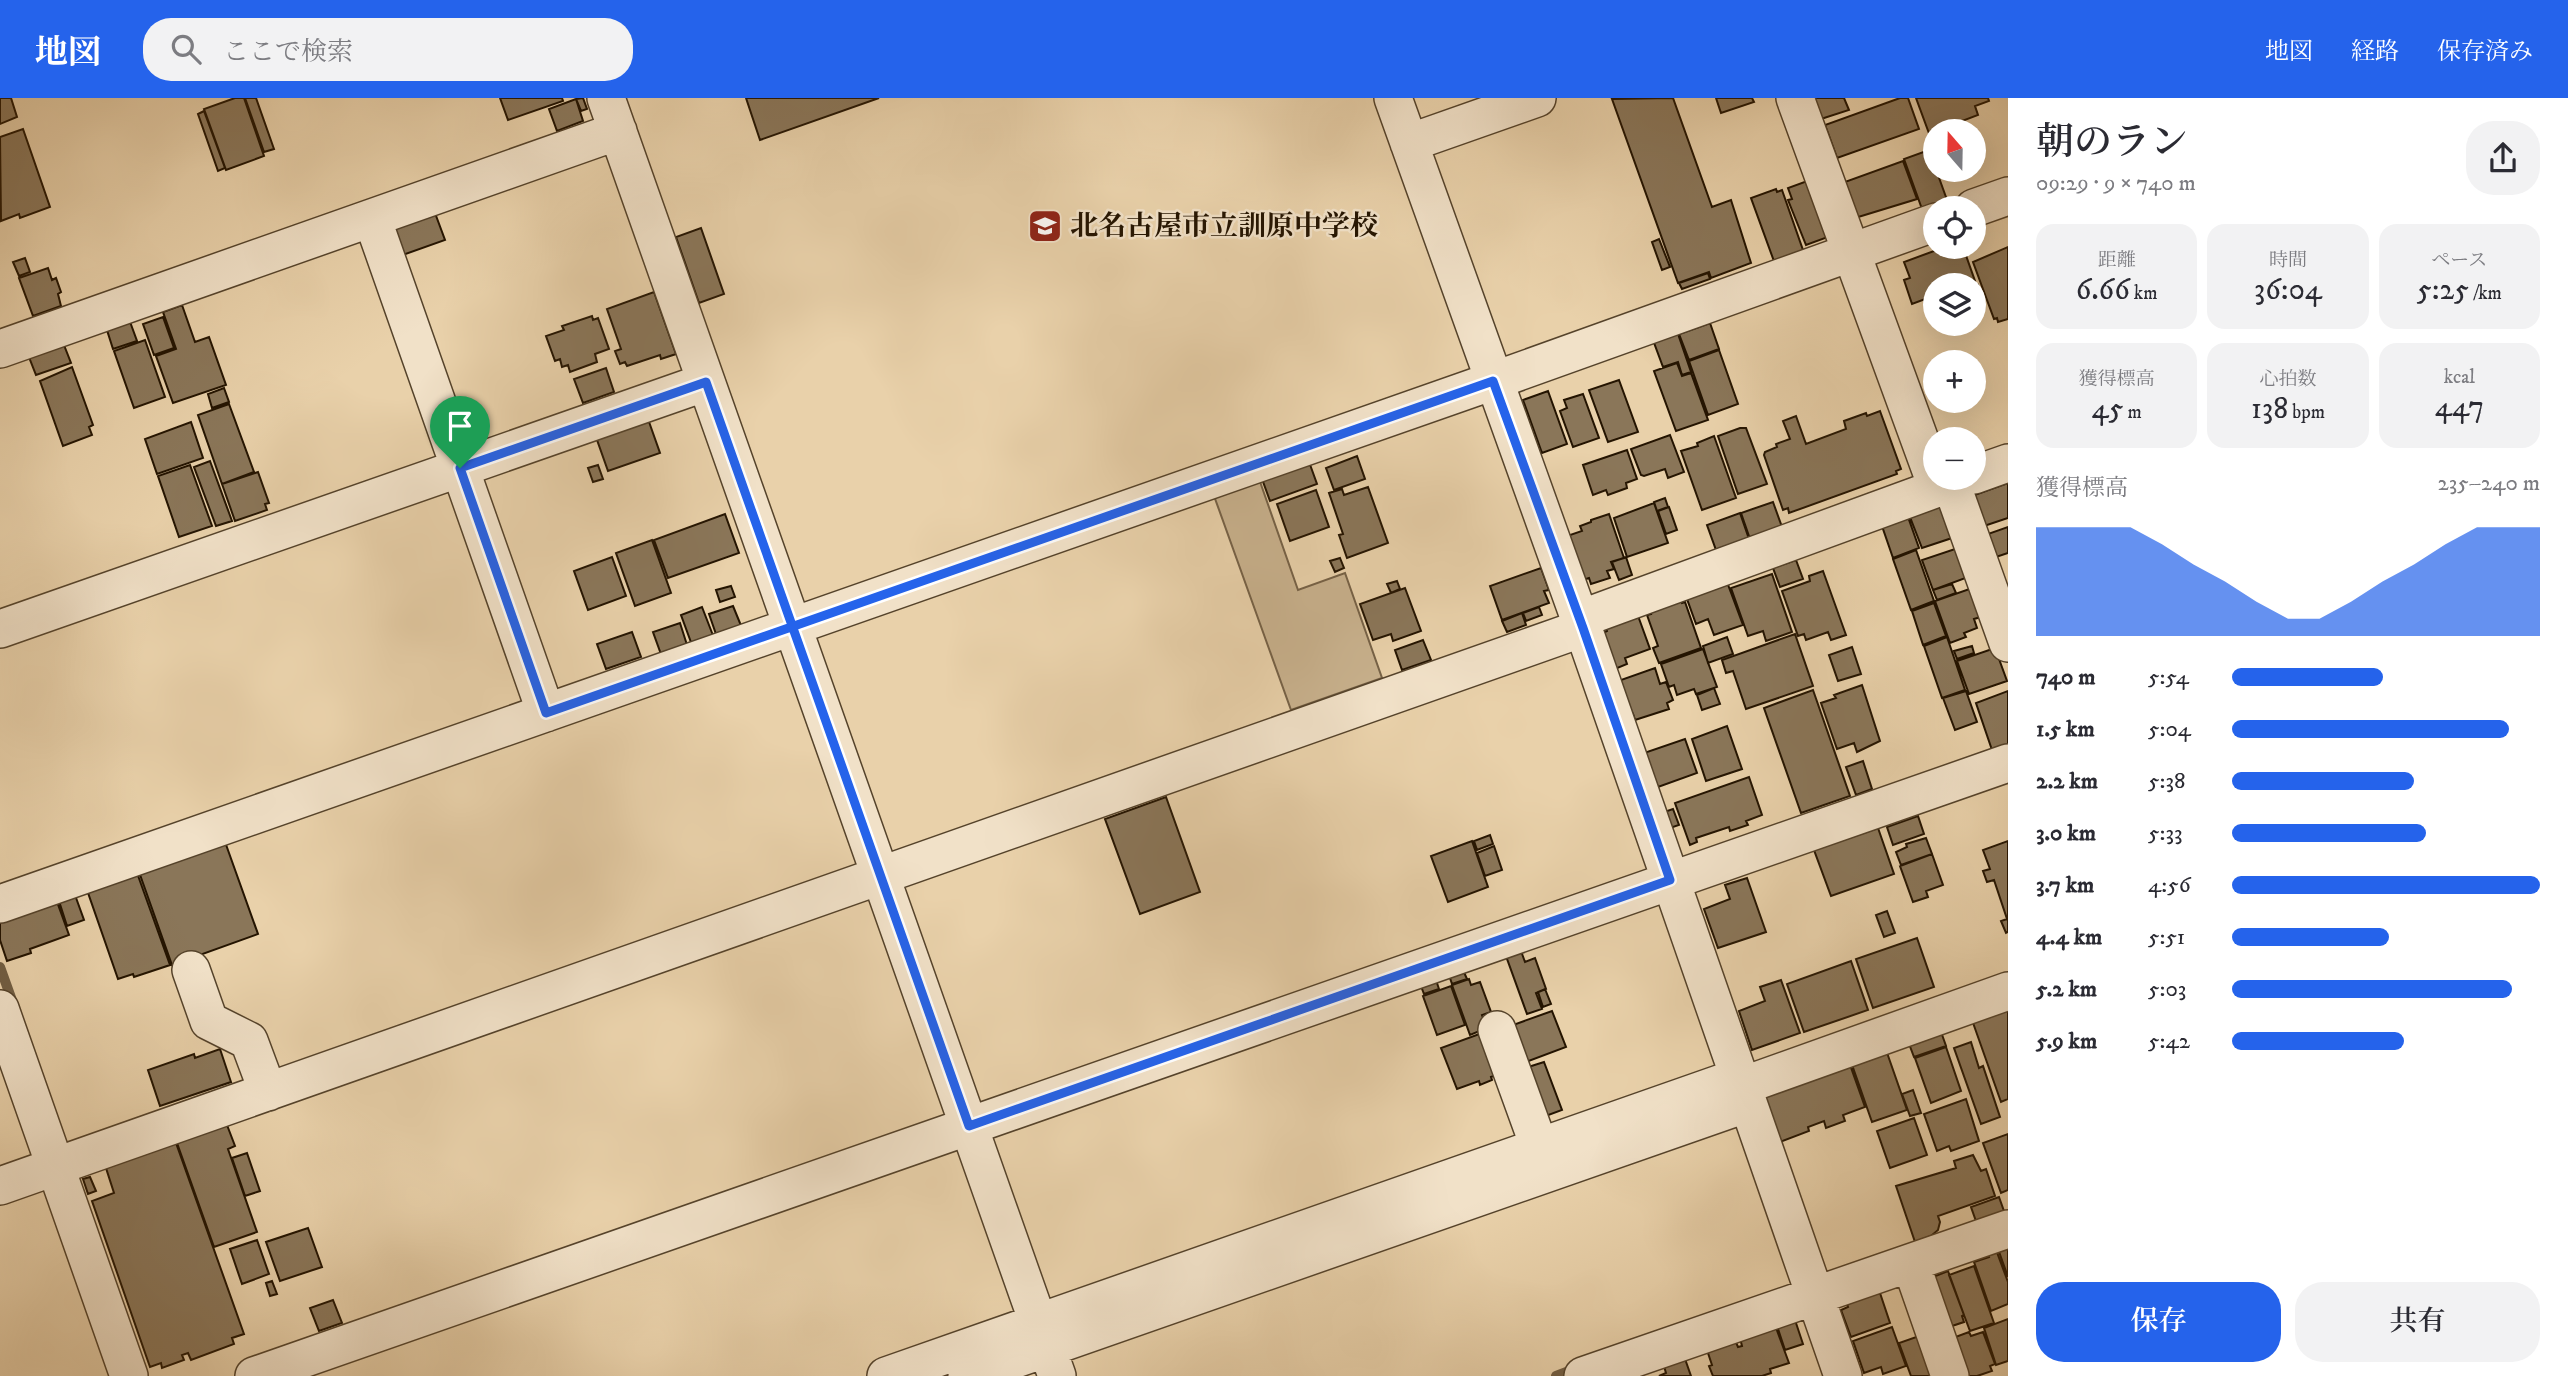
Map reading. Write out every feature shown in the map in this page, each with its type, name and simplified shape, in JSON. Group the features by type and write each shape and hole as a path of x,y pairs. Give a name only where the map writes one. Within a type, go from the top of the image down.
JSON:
{"street":[{"path":"1393,98 1582,624 1843,1376"},
{"path":"1409,143 1537,98"},
{"path":"1796,98 1851,251 1932,427"},
{"path":"0,349 372,218 612,115 1047,1349"},
{"path":"1986,204 2008,196"},
{"path":"372,218 546,713"},
{"path":"0,904 1493,381 1923,226"},
{"path":"0,629 706,382"},
{"path":"1986,470 2008,463"},
{"path":"0,1186 881,876 1582,624 1931,490"},
{"path":"1960,490 2008,643"},
{"path":"254,1376 2008,763"},
{"path":"191,970 209,1021 249,1041 268,1092"},
{"path":"967,1376 1047,1349 2008,991"},
{"path":"0,1009 129,1376"},
{"path":"1497,1030 1539,1146"},
{"path":"886,1376 1047,1349 1539,1146 1743,1088"},
{"path":"1583,1376 2008,1229"},
{"path":"1911,1264 1950,1376"}],"shaded area":[{"path":"1258,476 1298,590 1345,573 1382,678 1291,710 1213,493"}],"building":[{"path":"0,98 11,98 17,117 0,124"},
{"path":"235,98 244,98 264,156 226,170 204,109"},
{"path":"245,98 256,98 274,149 264,152"},
{"path":"500,98 562,98 563,101 508,120"},
{"path":"583,98 587,109 581,111 576,99"},
{"path":"746,98 879,98 760,140"},
{"path":"1673,98 1712,207 1731,200 1751,263 1711,278 1709,272 1678,283 1612,99"},
{"path":"1716,98 1752,98 1754,102 1721,113"},
{"path":"1813,98 1844,98 1849,110 1821,119"},
{"path":"1900,98 1908,98 1919,129 1837,158 1825,125"},
{"path":"1916,98 1988,98 1989,101 1975,106 1978,115 1967,119 1924,119"},
{"path":"576,99 583,121 557,131 549,109"},
{"path":"204,111 225,168 218,171 198,114"},
{"path":"23,129 50,207 20,218 19,214 1,221 0,137"},
{"path":"1923,152 1923,182 1941,182 1946,196 1923,196 1922,209 1904,159"},
{"path":"1903,161 1917,199 1855,218 1842,183"},
{"path":"1810,180 1828,237 1806,245 1788,200 1792,199 1788,188"},
{"path":"1776,189 1777,192 1782,190 1804,253 1775,264 1751,198"},
{"path":"435,213 445,240 397,257 393,227"},
{"path":"701,228 724,294 699,303 676,237"},
{"path":"1659,239 1670,267 1662,270 1652,242"},
{"path":"2008,247 2008,319 1998,322 1997,318 1994,319 1986,297 1986,273 1977,273 1973,262 1986,259 1986,256"},
{"path":"1923,255 1923,259 1967,259 1972,273 1923,273 1923,300 1912,304 1904,280 1910,278 1904,262"},
{"path":"25,258 30,272 19,276 13,262"},
{"path":"48,268 52,280 56,278 61,292 58,294 61,306 33,316 19,278"},
{"path":"1708,273 1710,279 1682,289 1679,283"},
{"path":"654,292 676,354 661,359 660,355 627,366 625,362 620,364 615,351 621,349 607,309"},
{"path":"182,305 195,342 209,337 226,385 173,403 156,356 176,349 163,312"},
{"path":"592,316 593,320 598,318 609,349 595,354 597,362 570,372 568,365 562,367 560,359 555,361 546,336 564,330 562,326"},
{"path":"163,317 174,348 154,355 143,324"},
{"path":"129,319 137,341 113,349 106,327"},
{"path":"1710,323 1719,349 1689,360 1679,334"},
{"path":"1677,331 1691,372 1682,375 1678,362 1663,367 1653,340"},
{"path":"62,340 71,363 36,375 27,352"},
{"path":"145,340 165,397 134,408 114,351"},
{"path":"1719,350 1738,404 1708,415 1689,361"},
{"path":"1677,363 1682,376 1691,373 1708,420 1676,431 1654,371"},
{"path":"72,367 93,425 89,427 92,435 63,446 40,381"},
{"path":"606,368 614,392 583,403 574,379"},
{"path":"1619,380 1638,432 1608,442 1589,390"},
{"path":"224,388 229,402 212,408 208,394"},
{"path":"1548,391 1567,444 1542,453 1523,400"},
{"path":"1583,394 1599,438 1573,447 1560,411 1567,408 1564,400"},
{"path":"229,404 254,472 222,484 198,415"},
{"path":"1880,411 1901,469 1896,471 1897,474 1789,513 1788,508 1783,510 1764,455 1777,447 1776,444 1790,439 1783,421 1796,416 1806,444 1846,429 1844,421"},
{"path":"648,419 660,453 608,471 596,437"},
{"path":"191,422 203,458 157,474 145,439"},
{"path":"1746,428 1767,484 1738,494 1718,436"},
{"path":"1670,435 1684,472 1668,478 1665,469 1641,475 1631,449"},
{"path":"1714,436 1736,498 1702,510 1681,451 1698,446 1697,443"},
{"path":"1627,450 1637,479 1626,483 1627,488 1608,495 1606,490 1593,495 1583,465"},
{"path":"1357,456 1365,479 1334,490 1326,468"},
{"path":"1308,459 1317,484 1270,501 1261,476"},
{"path":"210,461 232,521 216,526 194,467"},
{"path":"190,465 212,526 179,537 158,476"},
{"path":"598,465 603,479 593,482 588,468"},
{"path":"258,472 269,503 265,504 267,510 235,521 222,484"},
{"path":"2008,483 2008,518 1984,526 1969,497"},
{"path":"1368,487 1388,543 1347,558 1339,535 1343,534 1329,493 1342,489 1344,495"},
{"path":"1316,490 1329,527 1290,541 1277,504"},
{"path":"1665,498 1668,507 1657,511 1654,502"},
{"path":"1773,502 1782,527 1750,539 1741,513"},
{"path":"1654,503 1668,543 1627,557 1614,518"},
{"path":"1944,505 1955,537 1922,548 1910,517"},
{"path":"1669,507 1677,530 1666,534 1658,511"},
{"path":"1740,513 1749,539 1716,550 1707,525"},
{"path":"725,514 739,553 668,578 654,540"},
{"path":"1609,514 1624,558 1611,562 1614,569 1607,571 1610,578 1591,584 1589,578 1583,580 1567,536 1582,531 1580,526 1591,520"},
{"path":"1908,517 1919,548 1893,558 1882,526"},
{"path":"2008,527 2008,553 1993,558 1985,535"},
{"path":"652,540 671,593 635,606 616,553"},
{"path":"1961,547 1971,576 1933,590 1922,560"},
{"path":"1916,550 1934,601 1911,610 1893,559"},
{"path":"612,557 626,596 588,610 574,571"},
{"path":"1626,557 1632,575 1619,580 1612,562"},
{"path":"1340,558 1344,568 1335,572 1330,561"},
{"path":"1796,560 1803,579 1780,587 1773,568"},
{"path":"1541,568 1549,590 1544,591 1549,603 1502,620 1490,586"},
{"path":"1823,571 1846,635 1831,640 1828,632 1806,640 1804,634 1798,636 1782,591 1810,581 1809,576"},
{"path":"1772,574 1792,632 1766,641 1763,631 1748,636 1731,588"},
{"path":"1397,581 1400,589 1391,593 1387,584"},
{"path":"1727,582 1743,625 1714,635 1708,619 1696,624 1687,599"},
{"path":"1952,584 1956,593 1937,600 1933,590"},
{"path":"731,586 735,597 720,602 716,590"},
{"path":"1978,586 1988,615 1974,619 1977,628 1964,633 1966,637 1950,643 1935,601"},
{"path":"1405,588 1421,631 1393,641 1391,634 1373,640 1360,604"},
{"path":"1681,600 1682,603 1685,602 1701,648 1659,663 1653,648 1658,646 1647,615 1651,614 1650,611"},
{"path":"1934,603 1946,636 1923,645 1912,611"},
{"path":"733,606 742,628 717,637 709,614"},
{"path":"702,607 714,638 692,645 681,615"},
{"path":"1539,607 1542,615 1526,621 1523,613"},
{"path":"1522,613 1526,625 1507,632 1502,621"},
{"path":"1637,613 1650,649 1625,658 1627,664 1615,669 1603,633 1607,631 1606,627"},
{"path":"680,623 688,648 662,657 653,632"},
{"path":"632,632 641,657 606,669 597,644"},
{"path":"1795,634 1813,686 1746,709 1733,671 1726,673 1722,660"},
{"path":"1727,637 1733,654 1708,663 1703,646"},
{"path":"1947,637 1965,690 1942,698 1924,646"},
{"path":"1423,640 1431,660 1402,670 1395,650"},
{"path":"1972,646 1974,653 1957,659 1954,651"},
{"path":"1852,647 1861,674 1838,681 1829,655"},
{"path":"1995,648 2007,681 1969,694 1957,661"},
{"path":"1703,649 1717,687 1696,694 1694,689 1677,695 1674,685 1669,687 1661,664"},
{"path":"1655,668 1660,684 1666,682 1673,700 1667,703 1669,709 1635,720 1633,714 1630,716 1618,681"},
{"path":"1862,685 1880,741 1857,752 1854,743 1837,749 1821,703"},
{"path":"1714,688 1720,704 1702,710 1697,695"},
{"path":"1813,690 1850,796 1801,813 1764,708"},
{"path":"1966,691 1977,722 1955,730 1943,698"},
{"path":"2008,691 2008,745 1992,750 1976,703"},
{"path":"1727,726 1742,769 1706,781 1692,739"},
{"path":"1685,739 1697,773 1658,787 1644,753"},
{"path":"1863,761 1872,789 1856,795 1846,767"},
{"path":"1749,777 1762,815 1746,821 1748,825 1730,831 1729,827 1696,838 1697,842 1690,845 1675,803"},
{"path":"1166,797 1200,892 1140,914 1105,819"},
{"path":"1673,809 1679,825 1670,828 1664,812"},
{"path":"1918,816 1924,834 1893,845 1887,827"},
{"path":"1878,828 1894,874 1831,896 1814,850"},
{"path":"1490,835 1493,844 1477,850 1474,841"},
{"path":"1926,838 1932,854 1901,865 1896,852 1907,847 1906,844"},
{"path":"224,839 258,934 172,965 138,869"},
{"path":"1472,841 1488,887 1448,902 1431,856"},
{"path":"2008,841 2008,932 2006,933 2001,921 2007,919 1994,880 1987,882 1983,871 1990,869 1983,850"},
{"path":"1494,846 1502,870 1485,876 1477,853"},
{"path":"1932,854 1943,885 1926,891 1928,897 1913,902 1900,866"},
{"path":"136,870 170,965 134,977 133,974 118,979 86,887"},
{"path":"1747,878 1766,932 1718,948 1704,909 1730,899 1725,885"},
{"path":"75,895 84,920 67,926 59,901"},
{"path":"56,899 69,935 30,949 31,953 7,961 0,940 0,919"},
{"path":"1887,911 1895,933 1884,937 1876,915"},
{"path":"1917,938 1934,987 1873,1008 1856,959"},
{"path":"1521,951 1525,962 1535,958 1546,989 1536,993 1542,1009 1527,1014 1506,956"},
{"path":"1851,961 1868,1010 1804,1032 1787,984"},
{"path":"1463,970 1467,979 1452,984 1449,975"},
{"path":"1469,979 1471,985 1480,982 1491,1012 1482,1015 1487,1028 1470,1035 1452,985"},
{"path":"1436,980 1439,989 1424,994 1421,986"},
{"path":"1781,980 1800,1033 1752,1050 1739,1011 1765,1001 1760,987"},
{"path":"1451,986 1465,1025 1437,1035 1423,996"},
{"path":"1545,989 1551,1004 1543,1007 1538,992"},
{"path":"2008,1008 2008,1099 2001,1102 1972,1020"},
{"path":"1552,1011 1566,1047 1526,1062 1513,1025"},
{"path":"1940,1029 1946,1046 1914,1057 1908,1041"},
{"path":"1482,1033 1497,1075 1480,1085 1479,1081 1457,1089 1441,1048"},
{"path":"1971,1042 1979,1068 1983,1066 2000,1117 1981,1124 1954,1048"},
{"path":"1885,1047 1907,1110 1872,1122 1850,1059"},
{"path":"1946,1047 1961,1091 1931,1103 1915,1058"},
{"path":"220,1049 231,1082 160,1106 148,1070 194,1054 195,1058"},
{"path":"1544,1062 1562,1110 1543,1117 1525,1068"},
{"path":"1849,1062 1865,1107 1843,1115 1845,1121 1826,1128 1824,1121 1808,1127 1809,1131 1780,1142 1763,1091"},
{"path":"1913,1090 1921,1113 1910,1116 1902,1094"},
{"path":"1966,1099 1979,1141 1951,1151 1949,1146 1937,1151 1924,1114"},
{"path":"1914,1118 1927,1155 1890,1168 1877,1131"},
{"path":"227,1125 235,1146 228,1149 257,1232 214,1247 177,1143"},
{"path":"2008,1134 2008,1190 2001,1193 1983,1143"},
{"path":"176,1143 244,1334 232,1338 234,1344 191,1360 188,1353 182,1355 184,1360 162,1368 161,1363 150,1367 92,1201 114,1193 106,1168"},
{"path":"247,1153 260,1191 245,1196 232,1158"},
{"path":"1973,1155 1981,1171 1986,1169 1995,1196 1938,1216 1938,1230 1915,1242 1896,1186 1956,1168 1954,1161"},
{"path":"90,1177 96,1191 88,1194 83,1179"},
{"path":"1999,1197 2005,1214 1977,1224 1971,1207"},
{"path":"308,1228 322,1267 280,1281 266,1242"},
{"path":"257,1240 269,1274 242,1284 230,1249"},
{"path":"2008,1242 2008,1277 1997,1246"},
{"path":"1995,1247 2008,1282 2008,1304 1991,1311 1974,1262 1989,1257 1987,1250"},
{"path":"1974,1266 1994,1323 1970,1331 1949,1275"},
{"path":"1948,1271 1964,1322 1946,1328 1928,1279"},
{"path":"272,1281 277,1294 270,1296 266,1283"},
{"path":"1880,1293 1890,1323 1851,1337 1841,1310 1848,1307 1846,1301"},
{"path":"333,1300 342,1323 319,1331 310,1308"},
{"path":"2008,1319 2008,1361 1996,1365 1984,1328"},
{"path":"1795,1320 1803,1344 1785,1350 1777,1326"},
{"path":"1775,1325 1789,1363 1770,1369 1771,1373 1762,1376 1713,1376 1707,1350 1735,1340 1738,1347 1742,1346 1740,1338"},
{"path":"1892,1327 1906,1366 1883,1374 1881,1367 1864,1373 1853,1341"},
{"path":"1969,1332 1971,1336 1983,1332 1995,1364 1990,1366 1992,1371 1967,1376 1950,1339"},
{"path":"1922,1335 1937,1376 1911,1376 1899,1343"},
{"path":"1684,1356 1691,1376 1659,1376 1666,1373 1663,1363"}],"waterway":[{"path":"0,967 14,1006"},
{"path":"1556,1376 1577,1368"}],"place":[{"name":"北名古屋市立訓原中学校","path":"1045,226"}],"route":[{"path":"460,468 546,713 793,626 1493,381 1583,628 1670,880 969,1126 793,626 706,382 460,468"}]}
